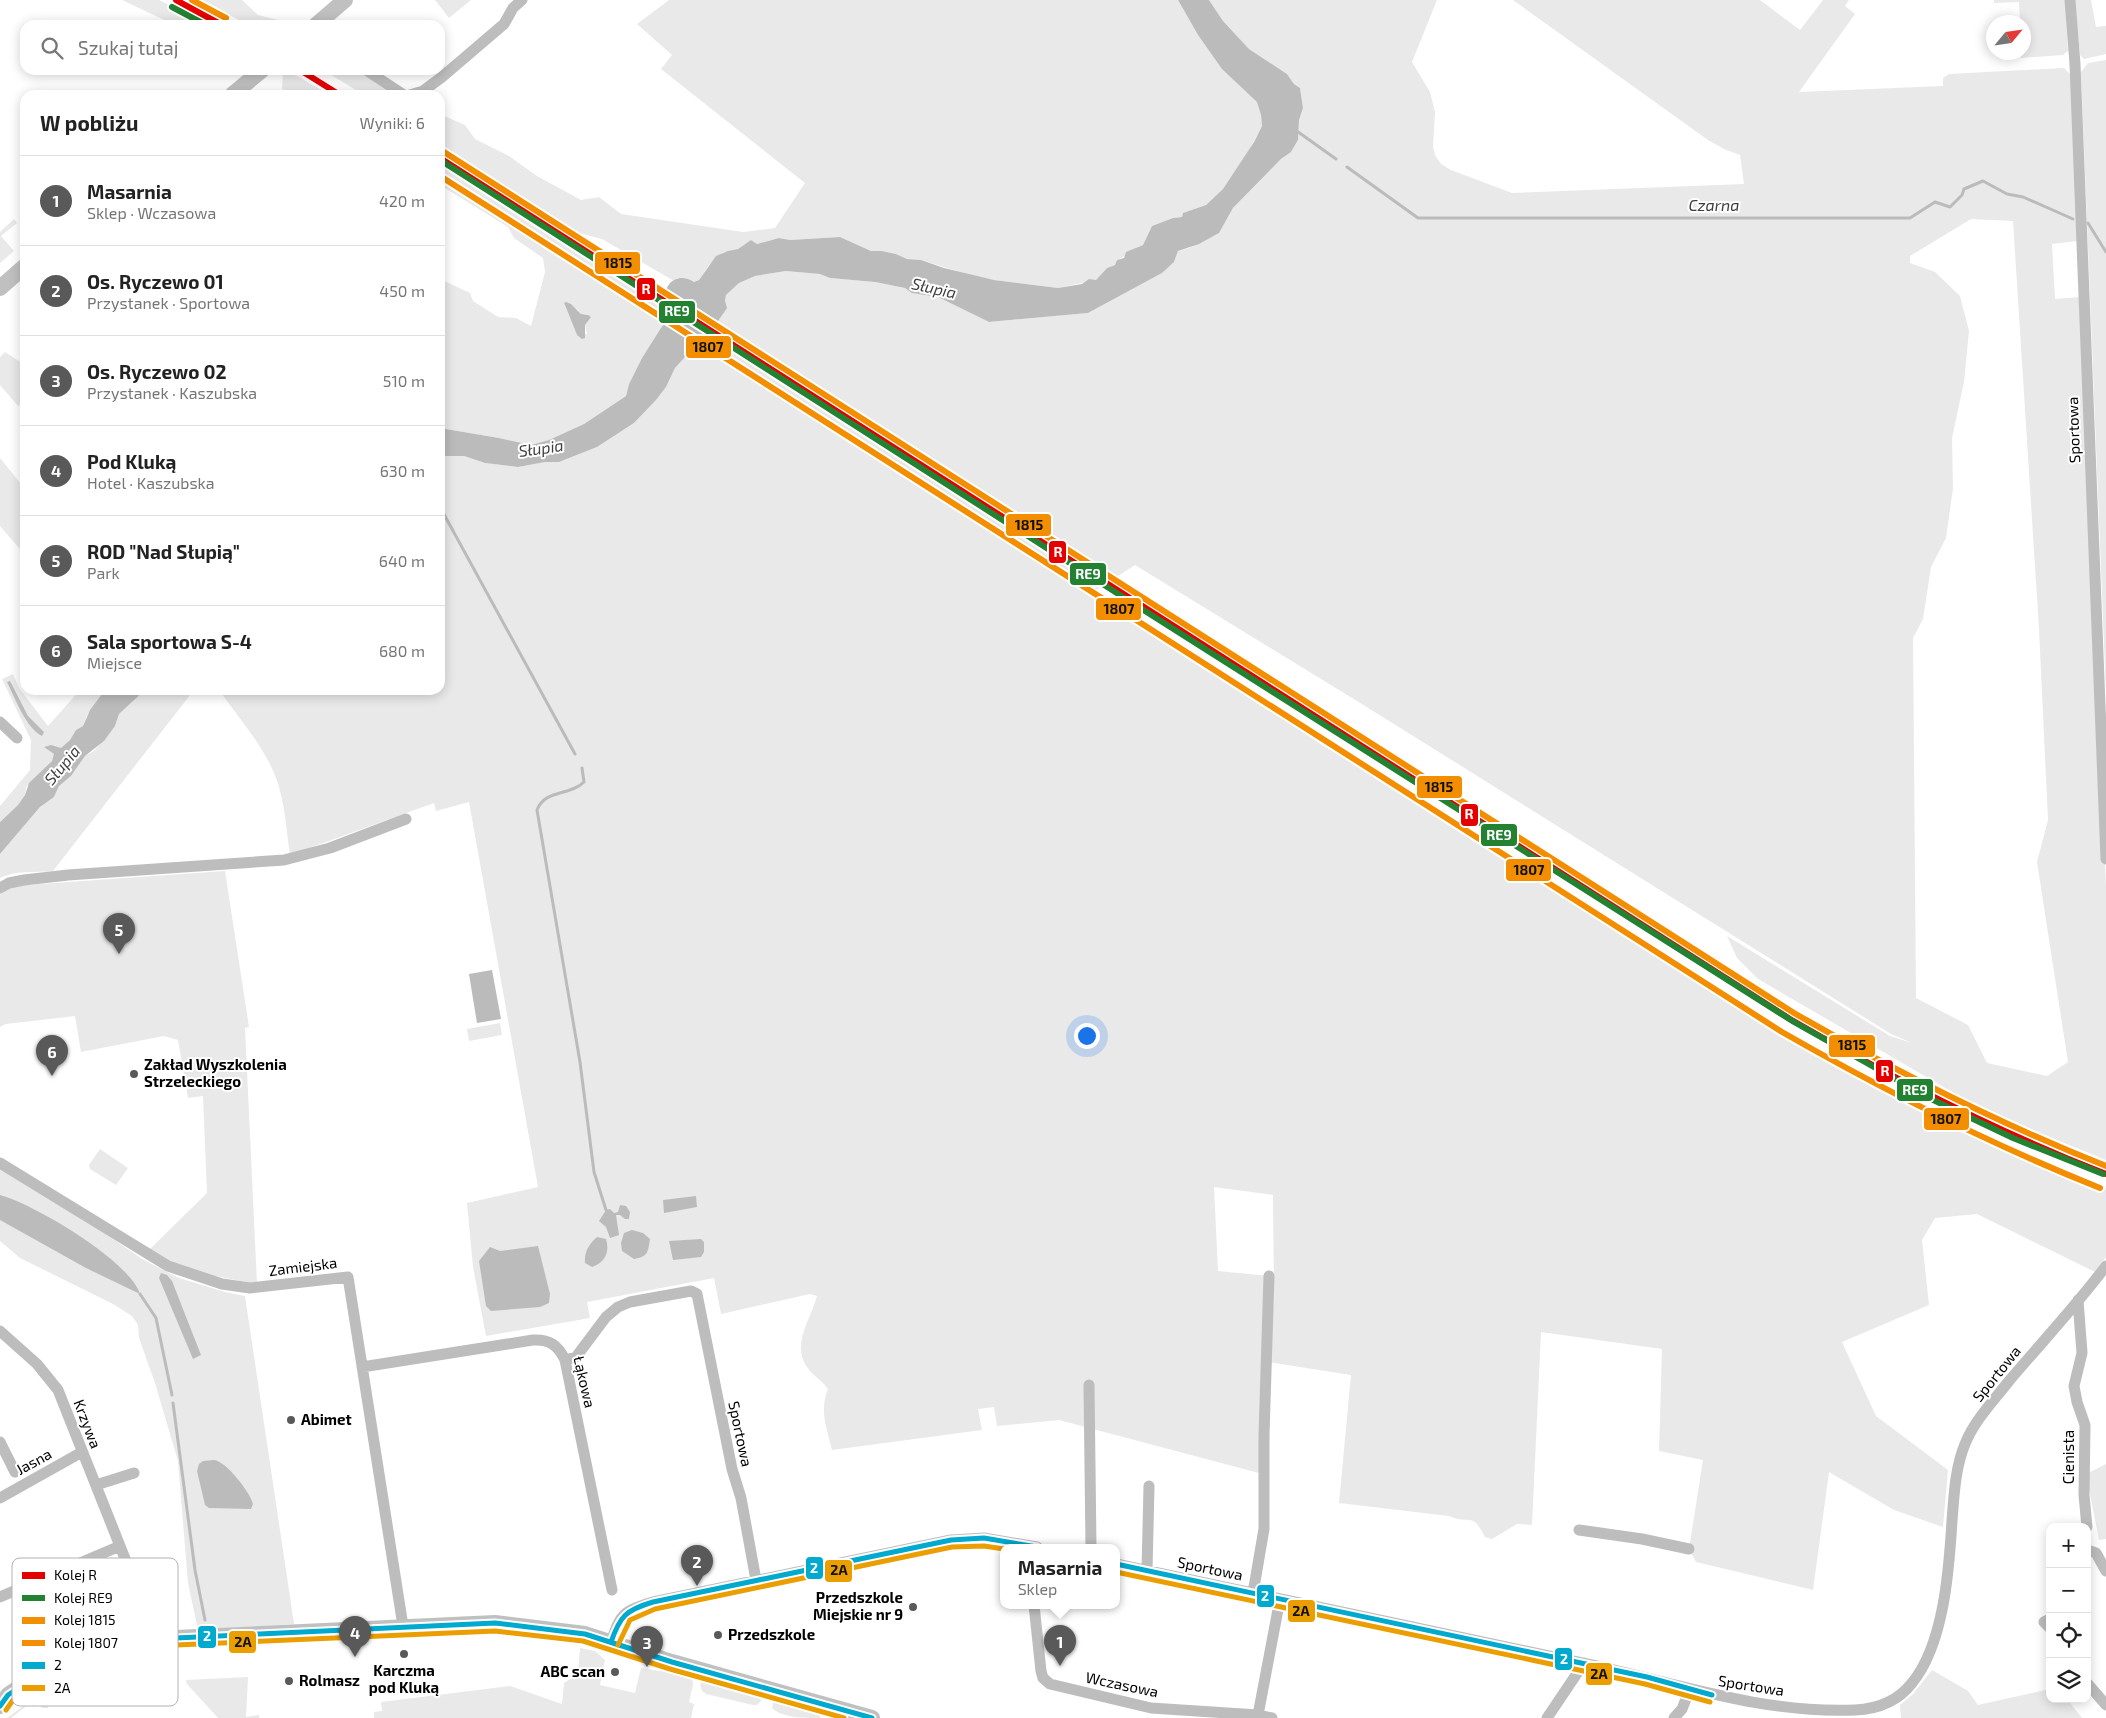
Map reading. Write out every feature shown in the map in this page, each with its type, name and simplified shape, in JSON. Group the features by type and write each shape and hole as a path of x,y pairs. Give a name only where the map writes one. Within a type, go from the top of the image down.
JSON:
{"main road":[{"path":"322,20 346,0"},
{"path":"238,90 256,75"},
{"path":"0,288 20,270"},
{"path":"178,1638 495,1623 564,1630 872,1718"}],"street":[{"path":"445,74 504,24 513,8 522,0"},
{"name":"Sportowa","path":"2070,0 2075,64 2106,859"},
{"path":"374,75 396,90"},
{"path":"422,90 430,87 444,75"},
{"path":"0,722 17,738"},
{"path":"0,888 9,883 24,880 68,875 284,860 330,848 406,819"},
{"name":"Zamiejska","path":"0,1163 168,1266 222,1284 250,1288 348,1277 403,1626"},
{"name":"Sportowa","path":"1120,1565 1647,1677 1744,1702 1852,1710 1882,1705 1892,1701 1910,1685 1923,1668 1932,1648 1949,1559 1957,1476 1965,1444 1977,1423 2001,1391 2106,1266"},
{"path":"1253,1593 1264,1529 1264,1435 1269,1276"},
{"name":"Sportowa","path":"565,1360 576,1357 606,1317 618,1307 630,1302 691,1291 697,1294 732,1469 741,1498 756,1580"},
{"name":"Cienista","path":"2078,1300 2082,1352 2074,1386 2076,1402 2085,1425 2084,1495 2087,1523"},
{"name":"Krzywa","path":"3,1339 37,1364 58,1390 125,1558"},
{"name":"Łąkowa","path":"362,1366 533,1340 548,1341 556,1345 565,1360 612,1590"},
{"path":"1089,1385 1091,1544"},
{"name":"Jasna","path":"0,1442 15,1472"},
{"name":"Jasna","path":"0,1498 82,1452"},
{"path":"96,1485 134,1473"},
{"path":"1147,1570 1149,1486"},
{"path":"1580,1530 1642,1538 1690,1549"},
{"path":"611,1642 622,1615 636,1608 756,1580 959,1539 984,1538 1016,1544"},
{"path":"92,1558 120,1546"},
{"path":"2091,1551 2096,1553 2106,1570"},
{"path":"0,1597 12,1592"},
{"path":"1258,1714 1280,1599"},
{"name":"Wczasowa","path":"1034,1609 1041,1671 1046,1682 1151,1708 1258,1714 1272,1718"},
{"path":"1548,1718 1584,1664"},
{"path":"2091,1688 2106,1705"},
{"path":"1674,1718 1682,1709 1690,1689"}],"shaded area":[{"path":"122,0 159,0 199,20 164,20"},
{"path":"202,0 242,0 258,15 278,20 239,20"},
{"path":"435,0 471,0 449,18"},
{"path":"669,0 1178,0 1198,35 1222,68 1258,102 1262,126 1248,152 1223,189 1206,205 1183,213 1182,217 1173,218 1152,226 1143,245 1117,260 1115,265 1107,268 1096,280 1058,288 994,280 970,275 921,260 907,259 896,254 871,251 840,237 790,240 779,238 757,244 751,240 738,249 722,253 709,265 699,280 694,282 677,278 674,281 602,239 579,233 445,147 445,116 465,125 475,139 509,156 537,176 581,200 599,197 621,214 743,232 775,228 805,183 661,69 672,55 637,24"},
{"path":"1209,0 1437,0 1412,62 1430,92 1435,112 1433,146 1435,155 1441,164 1451,170 1512,193 1744,184 1740,155 1708,140 1513,0 1760,0 1800,30 1823,0 1849,0 1845,6 1855,14 1799,92 1943,86 1943,78 1949,74 2064,68 2071,75 2077,241 2052,244 2055,299 2080,297 2106,887 2106,1160 2044,1135 1959,1096 1758,979 1737,958 1727,936 1890,1036 1912,1043 1891,1034 1135,565 1095,591 1219,673 1319,743 1583,903 1842,1064 1916,1106 2014,1151 2106,1188 2106,1257 2095,1272 1977,1214 1935,1218 1922,1240 1929,1305 1842,1342 1876,1416 1948,1470 1943,1527 1894,1510 1829,1472 1813,1590 1696,1562 1689,1549 1703,1460 1659,1451 1662,1349 1541,1332 1532,1525 1517,1524 1492,1539 1485,1537 1477,1524 1470,1520 1339,1503 1351,1375 1269,1362 1274,1296 1273,1195 1214,1187 1218,1271 1269,1276 1259,1473 1059,1420 997,1426 994,1407 978,1409 982,1430 832,1450 824,1412 825,1397 828,1389 807,1367 801,1349 804,1332 817,1296 810,1294 721,1314 714,1278 587,1302 590,1318 486,1336 473,1267 467,1203 538,1187 469,802 436,811 434,803 290,855 283,804 275,775 257,742 223,695 445,695 445,456 464,456 485,463 518,467 545,462 559,462 597,447 634,423 656,400 666,387 675,368 725,301 726,295 739,283 755,276 786,271 820,274 830,278 875,282 905,288 913,293 938,297 989,322 1088,313 1162,273 1174,262 1178,251 1189,248 1219,233 1233,208 1281,159 1291,152 1298,140 1299,120 1303,108 1300,88 1294,84 1287,74 1249,49 1223,21","holes":["1971,219 2013,221 2039,629 2048,820 2037,862 2068,1062 2047,1076 1987,1063 1968,1025 1916,998 1913,638 1923,619 1931,567 1946,538 1953,488 1952,438 1964,382 1969,331 1960,296 1935,272 1910,263 1910,256"]},
{"path":"1994,0 2065,0 2068,51 2063,55 2031,57 2031,15 2020,15 2019,2 1994,3"},
{"path":"2075,0 2091,0 2096,27 2106,26 2106,54 2084,59 2080,55"},
{"path":"2106,60 2106,694 2081,72 2088,63"},
{"path":"283,75 294,75 321,90 284,90 282,89"},
{"path":"331,75 365,75 387,90 356,90"},
{"path":"445,166 647,294 647,298 673,314 642,358 629,384 626,396 584,424 549,440 531,445 445,429 445,281 470,293 473,301 498,317 516,318 531,326 545,272 543,258 514,238 508,227 445,188","holes":["564,304 578,310 581,314 588,315 585,325 587,334 577,335"]},
{"path":"14,219 17,223 1,236 14,251 0,263 0,232"},
{"path":"5,352 20,362 20,405 18,406 0,385 0,357"},
{"path":"0,458 20,483 20,549 0,526"},
{"path":"13,674 20,689 20,695 24,695 48,726 76,695 101,695 87,715 83,726 76,730 70,740 55,754 52,761 26,787 25,795 18,805 0,822 0,806 30,770 31,740 2,679"},
{"path":"140,695 190,695 53,871 19,873 0,878 0,854 40,807 54,797 59,786 71,776 85,756 94,751 115,726 119,714"},
{"path":"225,871 249,1027 245,1028 257,1284 209,1275 171,1264 148,1251 207,1193 203,1096 188,1098 178,1040 164,1036 81,1052 75,1016 6,1024 0,1027 0,892 7,888 26,885"},
{"path":"500,1023 502,1035 469,1041 467,1029"},
{"path":"100,1149 128,1168 116,1185 90,1169 89,1165"},
{"path":"0,1169 71,1210 142,1259 179,1278 245,1296 294,1624 198,1630 188,1583 178,1461 155,1383 139,1338 138,1325 132,1316 113,1304 20,1258 0,1241"},
{"path":"2106,1464 2106,1539 2099,1540 2086,1474"},
{"path":"580,1648 595,1651 605,1660 600,1685 635,1693 641,1668 692,1676 693,1685 689,1702 694,1704 691,1718 374,1718 374,1712 382,1711 381,1702 510,1686 562,1704 564,1683 578,1674"},
{"path":"1932,1670 1968,1691 1978,1705 2046,1690 2046,1703 2070,1703 2082,1718 1901,1718 1900,1705 1913,1694"},
{"path":"248,1677 246,1717 259,1715 259,1718 218,1718 187,1684 186,1680"},
{"path":"705,1677 761,1695 761,1701 757,1705 753,1705 706,1694 702,1691 700,1685"},
{"path":"774,1699 821,1710 820,1718 794,1717 782,1714 772,1708"},
{"path":"23,1706 26,1706 11,1718 7,1718"}],"water":[{"name":"Słupia","path":"1178,0 1209,0 1223,21 1249,49 1287,74 1294,84 1300,88 1303,108 1299,120 1298,140 1291,152 1281,159 1233,208 1219,233 1199,244 1178,251 1174,262 1162,273 1088,313 989,322 938,297 912,293 905,288 875,282 830,278 820,274 786,271 755,276 739,283 726,295 727,308 718,321 692,344 656,400 634,423 597,447 559,462 545,462 518,467 485,463 464,456 445,456 445,429 531,445 549,440 584,424 626,396 629,384 642,358 661,328 673,314 666,290 671,282 678,278 686,278 694,282 699,280 716,256 738,249 751,240 757,244 779,238 790,240 840,237 871,251 896,254 907,259 921,260 944,268 994,280 1058,288 1082,284 1089,279 1096,280 1107,268 1115,265 1117,260 1124,258 1126,252 1143,245 1152,226 1173,218 1182,217 1183,213 1206,205 1223,189 1254,142 1262,126 1257,102 1222,69 1198,35"},
{"path":"564,303 571,304 581,314 591,317 585,325 585,338 582,339 577,335"},
{"path":"10,681 28,716 44,732 42,736 26,720 7,682"},
{"name":"Słupia","path":"101,695 140,695 119,714 115,726 104,741 85,756 71,776 59,786 54,797 40,807 0,854 0,822 18,805 25,795 29,783 52,761 54,754 44,747 51,745 61,748 70,740 76,730 83,726 90,710"},
{"path":"492,970 501,1019 477,1023 469,974"},
{"path":"0,1195 35,1210 79,1236 119,1266 133,1281 140,1294 86,1268 0,1220"},
{"path":"696,1196 697,1207 664,1213 663,1200"},
{"path":"620,1205 626,1206 630,1212 629,1219 616,1215 619,1235 610,1238 606,1227 599,1221 606,1210 610,1209 614,1213 618,1212"},
{"path":"632,1230 643,1233 650,1239 645,1255 634,1259 622,1251 621,1243 624,1233"},
{"path":"597,1237 606,1239 607,1253 603,1260 592,1267 585,1263 585,1255 589,1245"},
{"path":"701,1239 704,1242 704,1252 701,1257 673,1260 669,1241"},
{"path":"538,1246 550,1294 549,1303 540,1307 491,1311 486,1306 479,1261 490,1247 500,1251"},
{"path":"161,1273 167,1275 172,1281 201,1355 193,1359 159,1278"},
{"path":"214,1460 231,1471 243,1485 253,1504 251,1509 209,1508 205,1505 197,1471 199,1464 203,1461"}],"pier":[{"path":"665,288 719,322 718,324 706,334 671,313"}],"waterway":[{"name":"Czarna","path":"1294,129 1336,159"},
{"name":"Czarna","path":"1347,167 1418,218 1910,218 1935,202 1950,207 1962,195 1964,189 1983,181 2007,194 2023,197 2073,219"},
{"name":"Czarna","path":"2088,223 2106,252"},
{"path":"445,516 575,754"},
{"path":"582,768 584,782 546,799 537,810 580,1062 594,1172 606,1210"},
{"path":"140,1294 156,1318 172,1395"},
{"path":"173,1403 195,1570 205,1620"}],"rail line":[{"name":"R","path":"176,0 213,20"},
{"name":"1815","path":"192,0 226,18"},
{"name":"RE9","path":"172,7 197,20"},
{"name":"R","path":"308,75 332,90"},
{"name":"1815","path":"445,153 1794,1013 1947,1095 2026,1132 2106,1166"},
{"name":"R","path":"445,161 1790,1019 1906,1083 1985,1122 2106,1174"},
{"name":"RE9","path":"445,163 1123,597 1794,1022 1927,1097 2013,1138 2103,1174"},
{"name":"1807","path":"445,179 1782,1032 1938,1116 2100,1188"}],"transit line":[{"name":"2","path":"611,1642 625,1615 636,1608 653,1602 951,1540 984,1538 1019,1544"},
{"name":"2A","path":"618,1645 630,1620 655,1609 952,1547 984,1546 1000,1548"},
{"name":"2","path":"1120,1565 1647,1677 1712,1695"},
{"name":"2A","path":"1120,1573 1645,1684 1710,1702"},
{"name":"2","path":"178,1638 495,1623 585,1634 672,1662 872,1718"},
{"name":"2A","path":"178,1645 495,1631 583,1641 670,1669 844,1718"},
{"name":"2","path":"0,1706 12,1692"},
{"name":"2A","path":"6,1710 12,1701"}],"place":[{"name":"ROD \"Nad Słupią\"","path":"119,954"},
{"name":"Zakład Wyszkolenia Strzeleckiego","path":"134,1074"},
{"name":"Sala sportowa S-4","path":"52,1076"},
{"name":"Abimet","path":"291,1420"},
{"name":"Os. Ryczewo 01","path":"697,1586"},
{"name":"Przedszkole Miejskie nr 9","path":"913,1607"},
{"name":"Przedszkole","path":"718,1635"},
{"name":"Karczma pod Kluką","path":"404,1654"},
{"name":"Pod Kluką","path":"355,1657"},
{"name":"Masarnia","path":"1060,1666"},
{"name":"Os. Ryczewo 02","path":"647,1667"},
{"name":"ABC scan","path":"615,1672"},
{"name":"Rolmasz","path":"289,1681"}]}
